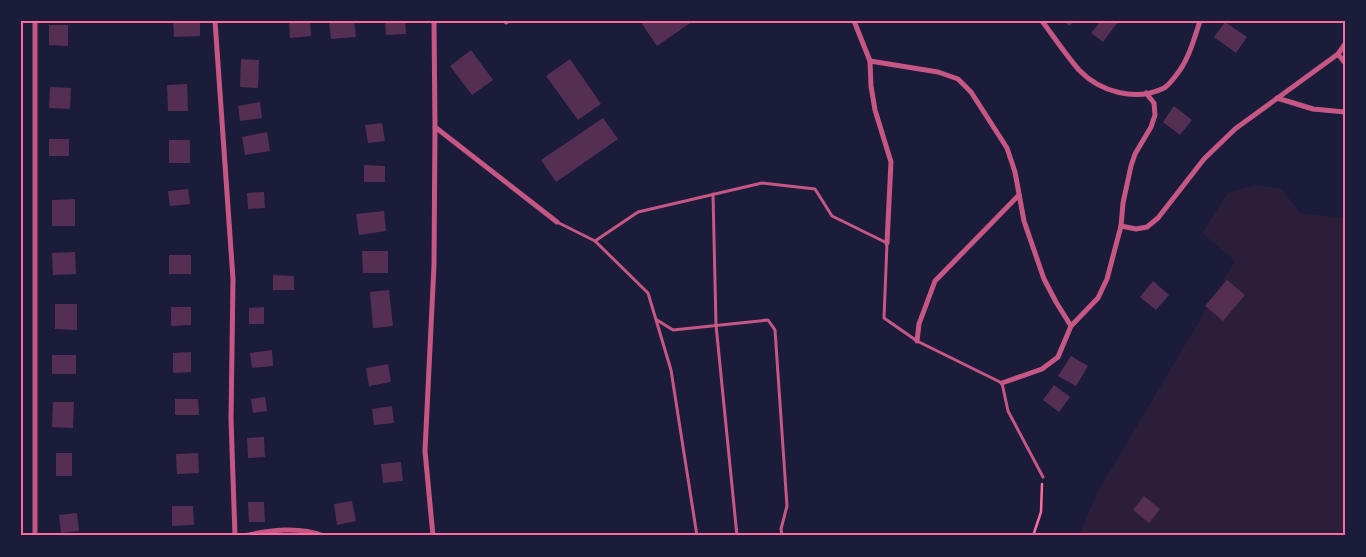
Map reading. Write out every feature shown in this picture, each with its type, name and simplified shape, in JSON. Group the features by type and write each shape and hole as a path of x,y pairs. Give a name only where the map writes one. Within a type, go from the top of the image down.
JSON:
{"street":[{"path":"35,21 35,536"},
{"path":"215,21 233,279 231,419 235,536"},
{"path":"433,536 425,451 434,265 434,21"},
{"path":"854,21 870,61 871,86 875,110 891,162 887,243"},
{"path":"1042,21 1080,71 1100,87 1124,94 1146,93 1165,87 1179,72 1190,50 1200,21"},
{"path":"1121,226 1147,227 1158,218 1204,159 1235,129 1338,54 1345,44"},
{"path":"1338,54 1345,63"},
{"path":"870,61 938,72 958,79 971,92 1007,148 1015,172 1024,221 1044,279 1072,326"},
{"path":"1002,383 1042,369 1058,357 1072,326 1098,298 1107,279 1121,226 1123,203 1131,166 1155,115 1154,103 1146,93"},
{"path":"1277,98 1313,108 1345,112"},
{"path":"435,127 556,222"},
{"path":"917,342 919,324 934,282 1018,195"},
{"path":"244,536 290,529 324,536"}],"lane":[{"path":"504,21 506,24 509,21"},
{"path":"595,241 638,212 713,194 762,183 814,189 832,216 887,243 884,318 917,342 1002,383 1008,411 1042,477"},
{"path":"713,194 716,325 737,536"},
{"path":"556,222 595,241 648,293 671,370 698,536"},
{"path":"657,320 673,330 768,320 775,330 787,506 781,529 782,536"}],"path":[{"path":"1033,536 1041,512 1042,477"}],"shaded area":[{"path":"1255,185 1282,189 1300,213 1345,218 1345,536 1078,536 1098,491 1235,261 1202,233 1228,193"}],"building":[{"path":"173,21 200,21 200,36 174,37"},
{"path":"289,21 310,21 311,36 290,38"},
{"path":"329,21 354,21 356,37 331,39"},
{"path":"385,21 405,21 406,34 386,35"},
{"path":"645,21 693,21 657,46 642,24"},
{"path":"1065,21 1075,21 1069,26"},
{"path":"1101,21 1118,22 1103,42 1091,33"},
{"path":"1225,22 1247,37 1236,53 1214,37"},
{"path":"49,25 68,25 68,46 49,45"},
{"path":"471,50 493,80 472,95 450,66"},
{"path":"241,59 259,60 258,88 240,87"},
{"path":"570,59 601,104 578,120 546,76"},
{"path":"187,84 188,111 168,111 167,85"},
{"path":"50,87 71,88 70,109 49,108"},
{"path":"260,102 262,118 240,121 238,106"},
{"path":"1174,106 1192,120 1180,135 1163,122"},
{"path":"603,118 618,139 556,182 541,160"},
{"path":"382,123 385,141 368,143 365,125"},
{"path":"267,132 270,151 245,155 242,137"},
{"path":"49,139 69,139 69,156 49,156"},
{"path":"169,140 190,140 190,163 169,163"},
{"path":"364,165 385,166 385,182 364,182"},
{"path":"188,189 190,204 170,206 168,191"},
{"path":"264,192 265,208 248,209 247,193"},
{"path":"75,199 75,226 52,226 52,200"},
{"path":"384,211 386,231 359,235 356,214"},
{"path":"362,251 388,251 388,273 363,273"},
{"path":"75,252 76,274 53,275 52,253"},
{"path":"169,255 191,255 191,274 169,274"},
{"path":"273,275 294,276 294,290 273,290"},
{"path":"1227,280 1245,295 1223,321 1205,306"},
{"path":"1153,281 1169,295 1156,310 1140,297"},
{"path":"389,290 393,326 373,328 370,292"},
{"path":"55,304 77,304 77,330 55,329"},
{"path":"171,307 191,307 191,325 171,326"},
{"path":"264,307 264,324 249,324 249,308"},
{"path":"272,350 273,366 252,368 250,353"},
{"path":"191,352 191,372 173,373 173,353"},
{"path":"52,355 76,355 76,374 52,374"},
{"path":"1071,356 1088,366 1076,386 1058,376"},
{"path":"388,364 391,382 369,386 366,368"},
{"path":"1054,385 1070,397 1059,412 1043,400"},
{"path":"265,397 267,411 253,413 251,399"},
{"path":"175,399 198,399 199,415 175,415"},
{"path":"53,402 74,402 73,428 52,427"},
{"path":"392,406 394,423 374,425 372,409"},
{"path":"264,437 265,457 248,458 247,438"},
{"path":"56,453 72,453 72,476 56,476"},
{"path":"198,453 199,473 177,474 176,454"},
{"path":"401,462 403,481 383,483 381,464"},
{"path":"1144,496 1160,509 1149,523 1133,510"},
{"path":"352,501 356,521 337,525 334,504"},
{"path":"248,502 264,502 265,522 249,522"},
{"path":"172,506 193,506 194,525 172,526"},
{"path":"77,513 79,531 61,533 59,515"}]}
